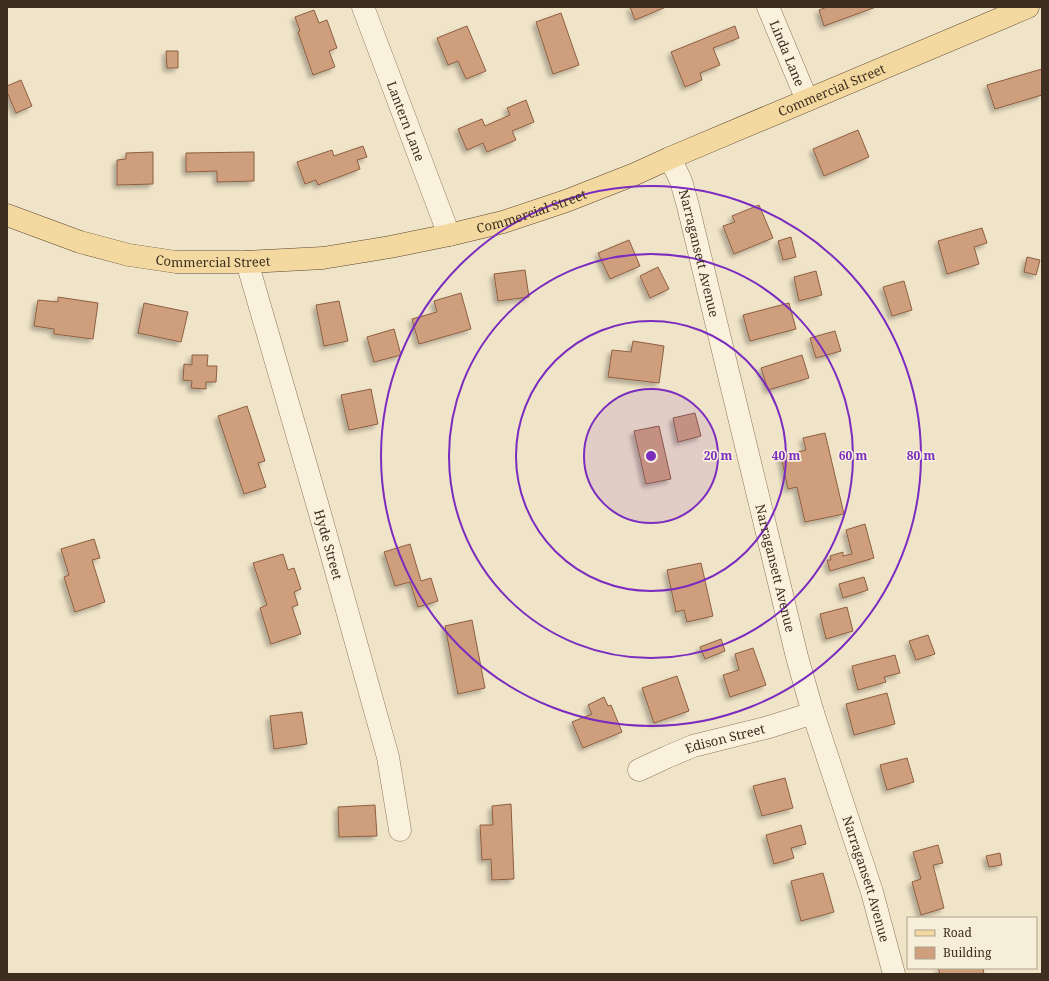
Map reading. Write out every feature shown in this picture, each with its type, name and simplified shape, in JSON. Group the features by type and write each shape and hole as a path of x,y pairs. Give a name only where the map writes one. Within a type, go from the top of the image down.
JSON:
{"main road":[{"name":"Commercial Street","path":"7,216 80,242 129,255 176,262 247,262 324,258 450,235 504,222 566,201 635,174 806,100 1028,7"}],"street":[{"name":"Lantern Lane","path":"362,7 450,235"},
{"name":"Linda Lane","path":"768,7 806,100"},
{"name":"Narragansett Avenue","path":"670,158 681,181 688,206 789,628 813,713 868,880 894,974"},
{"name":"Hyde Street","path":"247,262 388,756 400,830"},
{"name":"Edison Street","path":"639,770 693,746 764,728 813,713"}],"building":[{"path":"630,7 666,7 635,20"},
{"path":"827,7 876,7 824,26 819,10"},
{"path":"314,10 319,23 327,20 337,48 329,51 335,67 313,75 298,32 300,31 295,17"},
{"path":"561,13 579,65 553,74 536,22"},
{"path":"467,26 486,71 466,79 458,61 448,65 437,38"},
{"path":"735,26 739,38 713,48 720,65 700,73 702,80 685,87 671,52"},
{"path":"166,51 178,51 178,68 167,68"},
{"path":"1042,69 1042,95 995,109 987,85"},
{"path":"21,80 32,106 16,113 7,92 7,86"},
{"path":"526,100 534,122 512,131 516,140 487,152 483,143 467,150 458,129 482,119 485,126 510,115 507,108"},
{"path":"858,130 869,157 824,176 813,149"},
{"path":"363,146 367,157 357,160 360,169 318,185 316,180 305,184 297,162 332,150 334,156"},
{"path":"153,152 153,184 117,185 117,160 126,159 126,153"},
{"path":"254,152 254,181 217,182 217,171 186,172 186,153"},
{"path":"759,205 773,238 734,254 723,226 735,222 732,216"},
{"path":"982,228 987,243 974,247 979,264 947,274 938,241"},
{"path":"791,237 796,257 783,260 778,241"},
{"path":"629,240 640,266 610,279 598,253"},
{"path":"1027,257 1040,260 1036,275 1024,272"},
{"path":"658,267 669,289 650,298 640,276"},
{"path":"525,270 529,297 498,301 494,274"},
{"path":"816,271 822,295 799,301 794,277"},
{"path":"904,281 912,310 892,316 883,287"},
{"path":"461,293 471,329 419,344 412,319 437,312 434,301"},
{"path":"58,297 98,303 93,339 54,334 54,329 34,326 38,300 58,302"},
{"path":"339,301 348,341 324,346 316,305"},
{"path":"144,303 188,312 181,342 138,333"},
{"path":"789,303 796,329 750,341 743,315"},
{"path":"394,329 401,355 374,362 367,337"},
{"path":"835,331 841,351 816,358 810,338"},
{"path":"633,341 664,346 659,383 608,377 612,350 631,352"},
{"path":"192,355 208,355 207,366 217,366 216,382 206,382 206,389 191,388 192,381 183,380 184,364 192,365"},
{"path":"802,355 809,378 768,390 761,368"},
{"path":"371,389 378,424 349,430 341,395"},
{"path":"247,406 265,461 258,463 266,487 244,494 218,416"},
{"path":"695,413 701,436 678,442 673,418"},
{"path":"659,426 671,479 646,484 634,431"},
{"path":"825,433 844,514 805,522 797,487 788,489 781,456 806,450 803,438"},
{"path":"865,524 874,558 830,571 827,560 831,560 830,556 843,552 843,556 852,554 846,530"},
{"path":"94,539 100,558 92,560 105,602 75,612 64,577 69,575 61,549"},
{"path":"410,544 421,581 431,578 438,601 418,607 410,582 395,586 384,552"},
{"path":"283,554 288,570 294,568 301,589 294,592 298,605 292,607 301,634 271,644 260,608 267,605 253,563"},
{"path":"701,563 713,616 687,622 684,610 676,612 667,570"},
{"path":"864,577 868,590 843,598 839,584"},
{"path":"847,607 853,631 826,639 820,614"},
{"path":"472,620 485,688 458,694 445,626"},
{"path":"928,635 935,654 916,660 909,641"},
{"path":"721,639 725,651 705,659 700,647"},
{"path":"753,648 766,685 730,697 723,675 739,670 735,654"},
{"path":"895,655 900,673 884,677 886,682 858,690 852,666"},
{"path":"677,676 689,711 654,723 642,688"},
{"path":"887,693 895,724 854,735 846,704"},
{"path":"604,697 608,706 611,705 622,732 583,748 572,722 592,714 588,705"},
{"path":"302,712 307,744 274,749 270,716"},
{"path":"907,758 914,782 887,790 880,765"},
{"path":"785,778 793,808 762,816 753,786"},
{"path":"511,804 514,879 492,880 491,859 482,860 480,825 493,825 492,806"},
{"path":"375,805 377,836 339,837 338,807"},
{"path":"801,825 806,844 791,848 794,858 774,864 766,835"},
{"path":"938,845 943,863 933,865 944,908 921,915 912,882 921,879 913,852"},
{"path":"1000,853 1002,865 989,867 986,856"},
{"path":"823,873 834,912 801,921 791,881"},
{"path":"938,969 983,969 984,974 940,974"}]}
